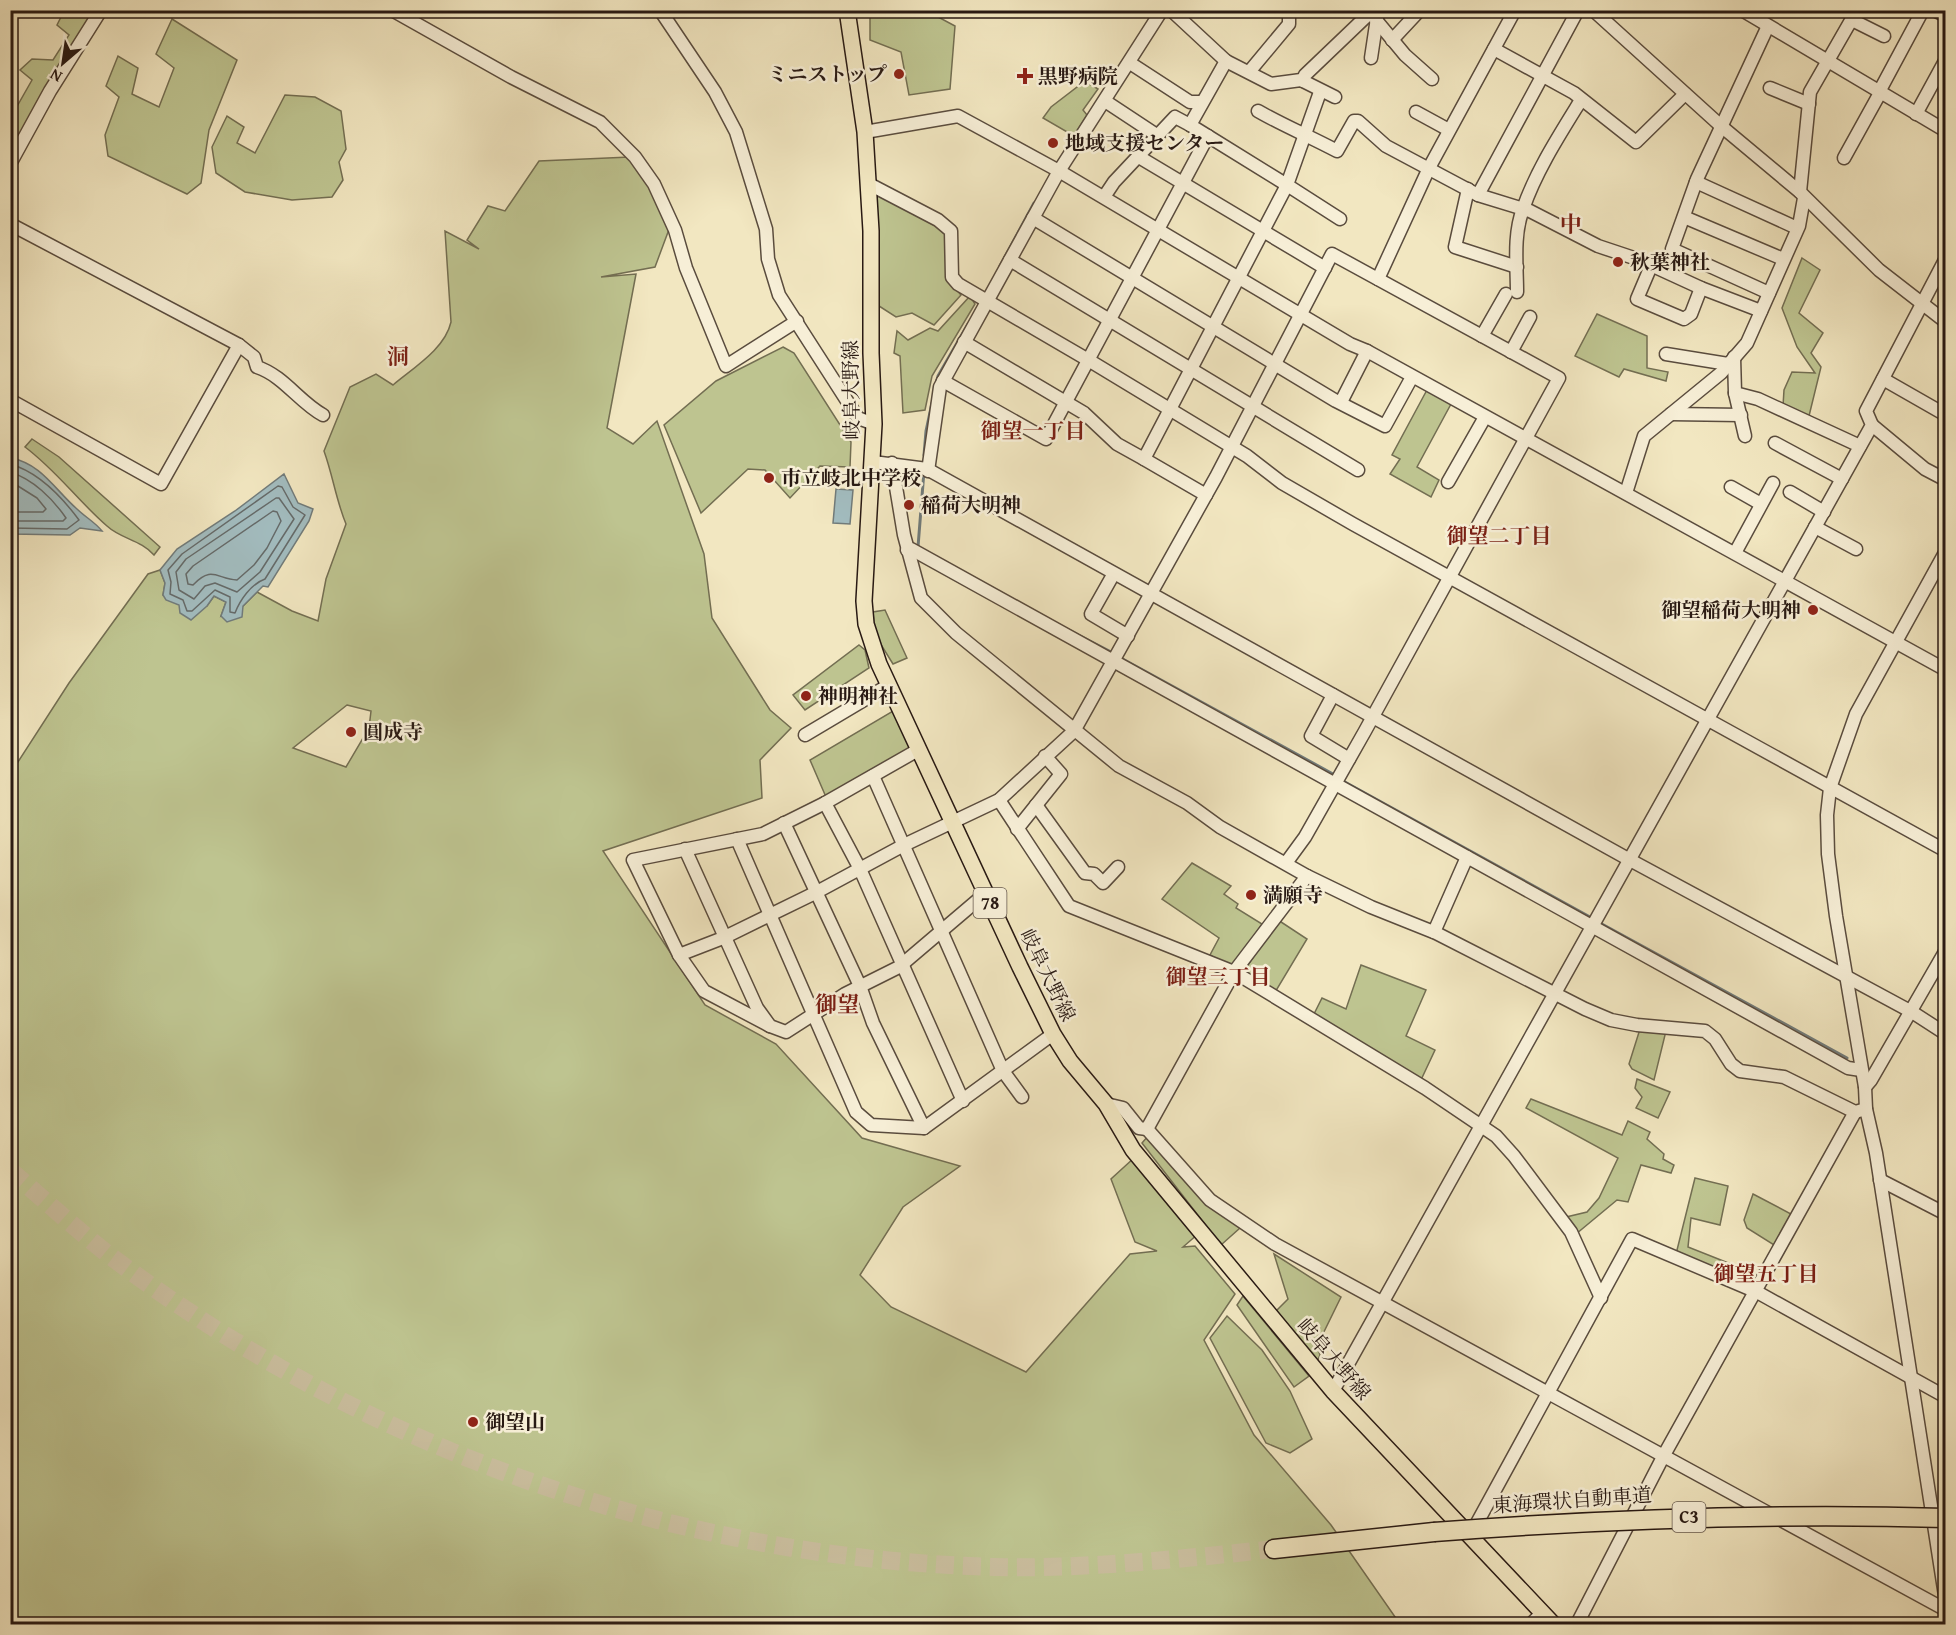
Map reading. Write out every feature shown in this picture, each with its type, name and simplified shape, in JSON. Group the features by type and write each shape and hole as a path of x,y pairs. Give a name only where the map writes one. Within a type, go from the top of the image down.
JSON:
{"highway":[{"name":"東海環状自動車道","path":"1274,1549 1434,1532 1653,1517 1754,1515 1946,1518"}],"main road":[{"name":"岐阜大野線","path":"847,10 865,132 869,184 874,424 865,610 866,624 889,685 1053,1034 1070,1061 1106,1104 1133,1150 1332,1391 1469,1538 1542,1621"}],"street":[{"path":"392,10 600,122 635,157 654,184 675,230 686,268 726,366 797,321"},
{"path":"660,10 715,92 736,132 766,229 768,259 779,295 858,418 874,424"},
{"path":"928,471 940,387 943,381 1059,171 1162,10"},
{"path":"1171,10 1226,61 1271,84 1303,81 1320,92 1335,97"},
{"path":"1248,72 1289,24 1289,10"},
{"path":"1392,40 1420,10"},
{"path":"1378,279 1449,130 1515,10"},
{"path":"1517,267 1455,247 1473,192 1578,10"},
{"path":"1593,10 1721,126 1837,226 1880,270 1946,322"},
{"path":"1742,10 1946,131"},
{"path":"1844,158 1923,10"},
{"path":"1934,10 1946,16"},
{"path":"10,164 97,12"},
{"path":"1303,81 1305,75 1376,14"},
{"path":"1376,14 1392,40 1432,79"},
{"path":"1371,58 1376,14"},
{"path":"1626,493 1644,436 1731,361 1747,343 1797,228 1802,195 1810,92 1855,15 1884,36"},
{"path":"1768,26 1696,182 1672,249 1769,293"},
{"path":"1494,49 1581,100 1636,142 1685,94"},
{"path":"1916,114 1946,59"},
{"path":"1190,125 1226,61"},
{"path":"1130,63 1190,102 1202,102"},
{"path":"1770,88 1809,104"},
{"path":"1144,459 1287,185 1320,92"},
{"path":"1482,336 1511,293 1517,267 1517,239 1522,210 1558,137 1581,100"},
{"path":"1105,101 1158,136"},
{"path":"1258,111 1299,134 1337,151 1354,121 1358,121 1386,146 1473,192 1562,226 1598,246 1761,311"},
{"path":"1416,112 1449,130"},
{"path":"865,132 958,116 1104,197 1299,315 1946,670"},
{"path":"1104,197 1114,182 1140,157 1175,117 1340,219"},
{"path":"943,381 1046,439 1090,361 1208,136"},
{"path":"1140,157 1325,268"},
{"path":"1696,182 1797,228"},
{"path":"869,184 938,220 951,231 952,276 958,284 1090,361 1231,448 1282,483 1448,578 1946,851"},
{"path":"1684,217 1783,259"},
{"path":"1033,218 1274,363 1385,426 1412,377"},
{"path":"10,224 239,345 254,357 257,367 276,376 312,409 323,415"},
{"path":"680,955 723,938 815,893 904,845 999,800 1074,731 1152,595 1332,254 1559,378 1335,784 1305,837 1286,863"},
{"path":"1946,258 1866,411 1872,425 1925,469 1946,480"},
{"path":"1010,260 1358,470"},
{"path":"1651,266 1637,299 1684,319 1691,314 1701,288"},
{"path":"1511,352 1530,317"},
{"path":"964,342 1084,413 1117,444 1206,495"},
{"path":"10,400 161,484 239,345"},
{"path":"1341,402 1367,351"},
{"path":"1666,354 1731,361"},
{"path":"1731,361 1744,436"},
{"path":"1883,379 1946,415"},
{"path":"1735,393 1758,399 1860,446"},
{"path":"1671,414 1741,415"},
{"path":"1448,482 1485,417"},
{"path":"1332,1391 1483,1126 1872,425"},
{"path":"1775,443 1842,479"},
{"path":"873,462 892,463 928,471 1630,860 1845,978 1912,1012 1946,1034"},
{"path":"892,463 907,550 921,598 934,612 1074,731 1119,766 1187,803 1220,827 1307,876 1371,907 1434,932 1556,992 1585,1009 1611,1020 1705,1031 1714,1039 1731,1064 1740,1071 1784,1077 1861,1111"},
{"path":"1736,553 1773,483"},
{"path":"1731,487 1761,504"},
{"path":"1790,492 1824,512"},
{"path":"1815,527 1856,549"},
{"path":"907,550 911,549 1848,1068 1861,1070"},
{"path":"1577,1624 1664,1455 1861,1111 1865,1087 1845,978 1828,854 1827,815 1830,788 1856,714 1946,550"},
{"path":"1113,575 1091,614 1128,636"},
{"path":"805,735 889,685"},
{"path":"1333,695 1311,736 1349,759"},
{"path":"918,750 825,803 763,834 633,860 680,955 704,991 786,1032 812,1014 902,964 986,893"},
{"path":"1017,829 1060,774 1045,756"},
{"path":"873,776 1003,1071 1022,1097"},
{"path":"999,800 1069,906 1234,972 1483,1126 1514,1156 1571,1232 1601,1298"},
{"path":"825,803 860,869 963,1101"},
{"path":"1036,805 1085,873 1094,874 1103,883 1118,867"},
{"path":"784,823 860,986 873,1023 924,1128"},
{"path":"737,839 768,916 856,1112 871,1125 924,1128 1053,1034"},
{"path":"685,849 723,938 757,1008 770,1026"},
{"path":"1434,932 1467,857"},
{"path":"1147,1129 1234,972 1307,876"},
{"path":"1865,1087 1912,1012 1946,950"},
{"path":"1106,1104 1123,1108 1139,1128 1147,1129 1210,1200 1275,1244 1946,1610"},
{"path":"1861,1111 1880,1180 1946,1602"},
{"path":"1880,1180 1946,1214"},
{"path":"1469,1538 1632,1239 1757,1292 1946,1397"}],"green space":[{"path":"64,11 84,11 92,15 11,157 11,117 32,80 20,70 32,59 53,60 69,35 57,25"},
{"path":"870,11 927,11 955,26 950,89 909,95 901,52 870,40"},
{"path":"172,19 237,60 209,130 201,183 187,194 108,156 105,135 119,97 106,86 118,56 138,68 132,94 159,107 174,68 156,54"},
{"path":"1085,81 1098,89 1083,110 1087,115 1074,136 1043,118 1051,107"},
{"path":"285,95 315,97 341,111 346,149 339,162 343,180 332,197 292,200 245,192 216,173 212,147 227,116 244,127 237,143 255,153"},
{"path":"630,157 643,173 671,224 655,267 601,277 636,274 607,428 633,444 657,421 704,554 712,618 770,710 791,728 760,760 762,798 603,851 705,1005 776,1044 862,1138 960,1166 903,1207 860,1275 891,1307 1026,1372 1130,1254 1157,1251 1135,1242 1111,1179 1135,1157 1198,1234 1183,1247 1195,1246 1235,1294 1204,1340 1254,1435 1331,1525 1400,1624 11,1624 11,768 16,765 69,683 148,574 160,570 165,583 163,595 207,606 214,596 226,602 221,616 243,606 257,592 292,611 318,621 326,579 346,524 324,451 350,387 376,374 393,385 419,365 442,341 451,322 445,231 479,249 467,240 488,206 505,211 539,161","holes":["347,705 371,711 369,728 346,767 293,748"]},
{"path":"875,192 948,233 949,281 961,295 934,325 912,313 896,317 879,306"},
{"path":"1802,258 1820,270 1799,313 1823,333 1811,353 1821,367 1808,420 1783,406 1784,390 1792,372 1815,373 1797,347 1782,308"},
{"path":"970,296 975,304 932,376 925,410 903,413 900,356 894,353 897,331 908,340 930,328 938,331"},
{"path":"1597,314 1647,336 1647,368 1668,372 1666,381 1624,369 1619,377 1575,356"},
{"path":"783,347 794,353 851,442 850,467 820,466 790,498 765,470 748,469 701,513 664,425 716,381"},
{"path":"1428,388 1451,404 1417,467 1439,480 1431,497 1390,474 1400,459 1392,455"},
{"path":"32,439 59,457 160,547 154,555 143,546 118,534 96,516 25,447"},
{"path":"885,610 907,658 893,664 875,635 873,612"},
{"path":"859,645 865,650 869,668 805,710 793,695"},
{"path":"893,711 911,751 826,797 810,760"},
{"path":"1192,863 1231,886 1224,894 1238,904 1236,908 1262,924 1236,963 1228,966 1210,955 1219,938 1162,899"},
{"path":"1278,920 1307,939 1274,994 1242,974"},
{"path":"1361,965 1426,990 1406,1036 1435,1050 1420,1082 1313,1016 1322,998 1346,1009"},
{"path":"1640,1029 1666,1031 1654,1080 1632,1069 1629,1064"},
{"path":"1637,1079 1670,1092 1658,1118 1636,1108 1642,1097 1635,1088"},
{"path":"1531,1099 1622,1135 1628,1121 1650,1132 1647,1139 1664,1154 1663,1159 1674,1165 1671,1173 1641,1165 1628,1202 1617,1200 1576,1234 1562,1218 1587,1212 1599,1198 1618,1158 1526,1108"},
{"path":"1148,1136 1240,1228 1221,1245 1142,1143"},
{"path":"1695,1178 1728,1186 1720,1225 1691,1218 1688,1247 1736,1266 1735,1270 1754,1279 1751,1284 1676,1254"},
{"path":"1753,1194 1791,1214 1774,1245 1747,1228 1744,1220"},
{"path":"1274,1254 1341,1297 1317,1346 1320,1355 1316,1364 1274,1313 1288,1299"},
{"path":"1243,1296 1309,1376 1294,1387 1237,1305"},
{"path":"1227,1316 1262,1350 1290,1391 1312,1439 1290,1453 1266,1443 1210,1338"}],"water":[{"path":"11,458 22,461 40,472 102,531 80,528 70,535 11,534"},
{"path":"284,474 298,503 313,509 309,521 268,587 263,586 243,606 242,617 227,622 221,616 226,602 214,596 207,606 191,620 180,613 179,605 166,600 163,595 165,583 160,570 177,549 235,511"},
{"path":"836,489 853,490 850,524 833,523"}],"waterway":[{"path":"1000,266 1034,203"},
{"path":"936,384 938,376 968,324"},
{"path":"924,455 932,403"},
{"path":"918,547 924,471"},
{"path":"1063,627 1113,653"},
{"path":"1119,657 1333,774"},
{"path":"1343,781 1590,917"},
{"path":"1600,923 1847,1058"}],"tunnel":[{"path":"10,1170 109,1255 207,1324 310,1384 417,1437 527,1480 641,1515 757,1542 875,1559 994,1567 1099,1565 1274,1549"}],"place":[{"name":"ミニストップ","path":"899,74"},
{"name":"黒野病院","path":"1025,76"},
{"name":"地域支援センター","path":"1053,143"},
{"name":"秋葉神社","path":"1618,262"},
{"name":"市立岐北中学校","path":"769,478"},
{"name":"稲荷大明神","path":"909,505"},
{"name":"御望稲荷大明神","path":"1813,610"},
{"name":"神明神社","path":"806,696"},
{"name":"圓成寺","path":"351,732"},
{"name":"満願寺","path":"1251,895"},
{"name":"御望山","path":"473,1422"}],"district":[{"name":"中","path":"1571,224"},
{"name":"洞","path":"398,356"},
{"name":"御望一丁目","path":"1033,431"},
{"name":"御望二丁目","path":"1499,536"},
{"name":"御望三丁目","path":"1218,977"},
{"name":"御望","path":"837,1004"},
{"name":"御望五丁目","path":"1766,1274"}]}
